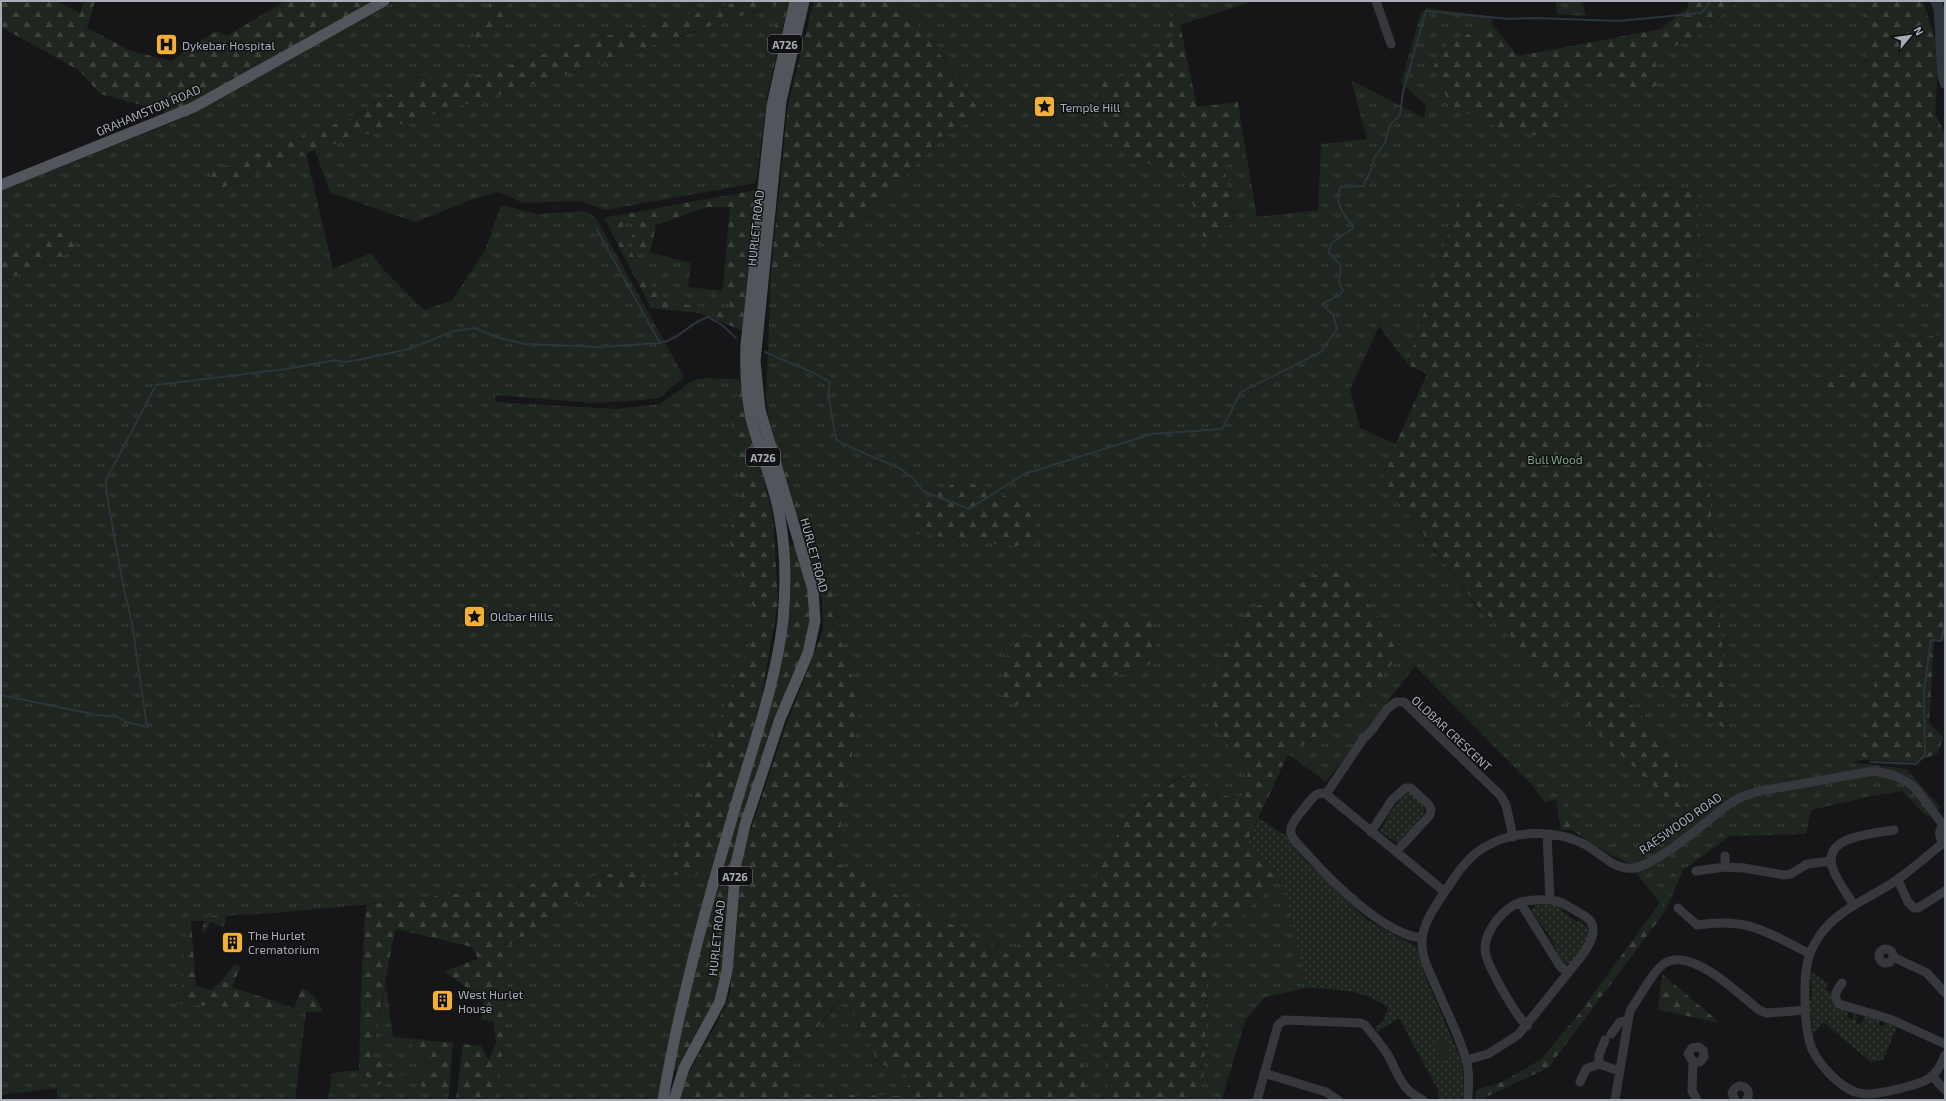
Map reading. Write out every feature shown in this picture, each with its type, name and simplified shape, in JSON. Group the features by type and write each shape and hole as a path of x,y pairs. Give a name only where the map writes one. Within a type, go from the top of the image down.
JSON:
{"main road":[{"name":"GRAHAMSTON ROAD","path":"1,185 194,106 384,1"},
{"name":"HURLET ROAD","path":"663,1100 702,923 765,704 777,656 783,620 785,561 780,518 773,486 752,420 745,374 746,344 772,106 795,1"},
{"name":"HURLET ROAD","path":"674,1100 684,1068 720,1001 727,971 736,864 745,825 780,719 808,654 815,621 813,590 760,410 755,361 781,101 804,1"}],"street":[{"path":"1376,1 1391,44"},
{"name":"OLDBAR CRESCENT","path":"1326,794 1363,739 1390,705 1396,702 1404,702 1501,796 1506,805 1513,837"},
{"name":"RAESWOOD ROAD","path":"1468,1100 1468,1071 1462,1045 1425,962 1422,938 1426,922 1464,864 1484,847 1497,841 1513,837 1547,834 1575,839 1618,866 1635,868 1654,859 1729,804 1741,797 1760,791 1874,771 1894,775 1909,783 1917,790 1944,824"},
{"path":"1371,832 1392,800 1405,788 1412,788 1428,804 1431,809 1430,815 1396,852"},
{"path":"1422,938 1407,936 1372,914 1348,895 1319,868 1292,836 1291,827 1314,796 1319,793 1326,794 1445,892"},
{"path":"1944,824 1939,833 1944,843 1898,880 1853,904 1836,918 1821,934 1810,954 1806,978 1806,1010 1812,1048 1819,1061 1831,1075 1855,1092 1882,1096 1915,1085 1933,1077 1945,1055"},
{"path":"1853,904 1834,872 1831,861 1835,848 1847,839 1894,830"},
{"path":"1547,834 1553,900"},
{"path":"1725,856 1725,867"},
{"path":"1696,871 1725,867 1744,868 1784,875 1791,874 1807,864 1831,861"},
{"path":"1898,880 1908,902 1914,908 1918,908 1945,891"},
{"path":"1466,1060 1496,1049 1518,1035 1527,1026 1568,973 1590,941 1594,928 1590,920 1565,904 1553,900 1520,902 1506,910 1486,939 1485,953 1514,1008 1527,1026"},
{"path":"1520,902 1560,966 1568,973"},
{"path":"1678,908 1696,930 1742,923 1759,928 1810,954"},
{"path":"1893,957 1927,973 1945,993"},
{"path":"1615,1100 1631,1009 1655,973 1667,962 1676,960 1690,962 1718,977 1759,1010 1767,1013 1806,1010"},
{"path":"1842,983 1835,994 1835,999 1839,1004 1890,1019 1945,1044"},
{"path":"1257,1100 1278,1025 1284,1020 1361,1023 1365,1025 1388,1055 1399,1079 1407,1090 1423,1100"},
{"path":"1599,1064 1599,1055 1608,1037 1620,1022 1628,1020"},
{"path":"1693,1062 1692,1091 1697,1100"},
{"path":"1580,1082 1586,1069 1599,1064 1619,1071"},
{"path":"1264,1072 1326,1092 1334,1099"},
{"path":"1933,1077 1945,1090"},
{"path":"1735,1100 1732,1092 1734,1088 1739,1085 1744,1086 1748,1091 1749,1095 1746,1100"}],"green space":[{"name":"Dykebar Hospital","path":"1,1 56,1 80,13 84,1 95,1 87,28 131,51 172,61 191,46 217,31 227,36 285,1 374,1 198,101 164,114 164,111 100,94 80,71 1,27"},
{"path":"396,1 490,1 485,17 467,48 505,28 509,1 741,1 572,45 448,84 426,74 340,122 210,172 216,190 306,153 333,269 371,253 385,271 424,310 452,300 485,250 501,205 538,214 585,211 596,218 684,377 659,398 592,403 495,395 496,402 615,409 660,404 693,380 708,378 738,379 740,382 731,420 742,493 728,537 759,623 733,682 667,874 719,847 660,1100 494,1100 505,1037 509,945 590,895 646,887 641,870 370,904 275,913 187,918 181,1004 306,1012 295,1100 57,1100 57,1088 1,1095 1,281 77,250 65,231 1,257 1,191 178,120"},
{"path":"490,1 509,1 505,28 466,49 485,17"},
{"path":"741,1 789,1 767,96 778,4 563,75 315,150 216,190 210,172 340,122 426,74 448,84 572,45"},
{"path":"814,1 901,1 984,115 944,134 870,215 771,271 788,104"},
{"path":"901,1 1254,1 1180,25 1164,10 1174,37 1139,73 1103,80 1096,101 1162,170 1182,170 1207,247 1234,219 1224,167 1246,153 1257,217 1318,210 1321,144 1367,139 1351,80 1424,118 1426,105 1401,83 1421,12 1428,8 1495,17 1491,23 1446,45 1566,107 1569,89 1601,76 1644,92 1653,54 1694,39 1738,1 1865,1 1870,135 1880,175 1879,287 1936,287 1945,304 1945,334 1890,342 1877,371 1817,378 1814,387 1872,387 1877,671 1863,743 1863,760 1850,762 1906,769 1941,808 1927,817 1902,791 1867,797 1811,810 1806,834 1730,836 1683,870 1666,910 1627,862 1609,854 1611,848 1575,818 1556,799 1545,803 1533,786 1415,666 1326,782 1288,754 1355,713 1329,565 1281,597 1249,609 1216,728 1248,772 1243,796 1223,796 1184,774 1125,819 1093,884 1023,921 1015,958 835,862 861,698 843,653 835,601 831,588 824,589 766,399 771,271 870,215 944,134 984,115","holes":["1580,185 1698,190 1695,311 1729,732 1663,685 1626,697 1676,755 1687,817 1513,651 1508,624 1482,614 1381,477 1396,444 1360,428 1350,389 1379,326 1408,365 1459,198 1533,208","1139,670 1087,682 1054,682"]},
{"path":"1555,1 1582,1 1586,16 1558,14"},
{"path":"1688,1 1738,1 1694,39 1653,54 1661,83 1644,92 1601,76 1569,89 1566,107 1541,136 1503,130 1449,104 1434,66 1446,45 1491,23 1518,56 1661,29 1688,7"},
{"path":"1865,1 1923,1 1939,51 1935,114 1945,134 1945,304 1936,287 1879,287 1880,175 1870,135"},
{"path":"779,4 756,183 605,210 580,201 523,203 499,192 468,201 416,222 330,193 315,150 563,75"},
{"path":"1163,9 1180,25 1197,107 1238,102 1246,153 1224,167 1234,220 1207,248 1182,171 1162,170 1114,147 1093,103 1096,101 1103,80 1138,73 1173,37"},
{"name":"Bull Wood","path":"1580,185 1698,190 1695,311 1729,732 1663,685 1626,698 1676,755 1687,818 1513,651 1508,624 1483,614 1381,477 1427,374 1408,365 1459,198 1533,208"},
{"path":"756,190 743,331 699,313 651,308 604,218","holes":["707,207 730,207 723,286 734,290 728,310 668,302 652,287 621,235 625,221 639,223 631,238 636,249 650,253 656,225"]},
{"path":"625,221 639,223 636,249 691,263 688,287 722,291 723,286 735,289 728,310 668,302 652,287 621,235"},
{"path":"65,231 77,250 1,281 1,257"},
{"path":"1945,334 1945,640 1934,641 1929,723 1943,737 1938,753 1916,762 1863,760 1863,743 1877,671 1872,387 1813,387 1817,378 1877,371 1890,342"},
{"path":"740,382 773,517 778,602 761,699 719,847 695,877 667,874 733,682 759,623 728,537 742,493 731,420"},
{"path":"766,399 824,589 831,588 835,601 843,653 861,698 835,862 1015,958 1023,921 1093,884 1125,819 1185,774 1223,796 1243,796 1248,772 1216,728 1206,686 1249,609 1281,597 1329,565 1354,586 1403,649 1355,713 1288,754 1247,843 1281,876 1239,918 1209,928 1204,1071 1199,1100 1110,1100 1101,1027 1111,955 1044,961 1069,1014 1087,1081 1088,1100 680,1100 684,1086 696,1059 725,1007 730,993 743,854 783,733 823,631 822,601 772,438","holes":["842,997 849,1006 879,1063 907,1075 910,1084 897,1096 791,1093 791,1060"]},
{"path":"960,479 1027,504 1041,535 1041,542 1014,546 913,533 907,513"},
{"path":"795,545 810,597 811,612 809,633 747,807 732,858 725,965 717,1001 707,1022 677,1070 673,1070 698,958 773,690 788,546"},
{"path":"1150,616 1157,641 1155,661 1139,670 1087,682 1054,682 1015,706 997,692 1010,646 1034,634 1070,624"},
{"path":"1406,791 1418,800 1423,806 1425,812 1399,844 1380,831 1394,807"},
{"path":"1556,799 1575,818 1611,848 1609,854 1572,830 1561,830"},
{"path":"1259,818 1283,834 1286,834 1303,858 1367,920 1416,947 1425,976 1461,1060 1463,1075 1463,1100 1437,1099 1439,1092 1399,1018 1377,1032 1375,1028 1384,1020 1388,1008 1379,1001 1359,993 1349,991 1307,988 1281,876 1247,843"},
{"path":"641,870 646,887 590,895 509,945 505,1037 494,1100 456,1100 463,1044 481,1046 489,1060 496,1042 493,1021 481,1020 483,1000 444,971 478,959 472,947 395,929 372,1056 411,1081 375,1085 359,1070 362,966 366,905"},
{"path":"1281,876 1307,988 1265,997 1245,1021 1222,1100 1199,1100 1204,1071 1209,928 1239,918"},
{"path":"1660,903 1666,910 1548,1068 1486,1097 1485,1100 1475,1100 1476,1090 1504,1081 1540,1060 1577,1016"},
{"path":"1539,905 1555,905 1562,907 1562,911 1576,922 1580,921 1587,928 1590,937 1571,963 1567,965 1561,960 1551,938 1531,911 1532,908"},
{"path":"227,915 223,927 210,922 205,933 201,931 205,921 193,921 191,923 196,986 214,991 213,988 221,982 235,964 241,966 232,987 294,1008 302,988 315,997 322,1012 181,1004 187,918"},
{"path":"1111,955 1101,1027 1110,1100 1088,1100 1086,1081 1069,1014 1044,961"},
{"path":"1810,971 1828,983 1825,989 1830,993 1832,1000 1848,1011 1847,1017 1852,1020 1854,1013 1857,1016 1856,1023 1861,1024 1865,1017 1868,1016 1880,1021 1878,1025 1882,1027 1886,1021 1898,1025 1883,1060 1871,1062 1823,1022 1813,1035 1809,1001 1812,1000"},
{"path":"1662,974 1720,1023 1658,1010"},
{"path":"386,984 393,1037 406,1038 430,1066 422,1087 449,1094 448,1100 328,1100 332,1073 359,1070 375,1085 410,1080 372,1056"},
{"path":"843,997 879,1063 907,1075 910,1084 897,1096 791,1093 791,1060"},
{"path":"406,1038 453,1043 449,1094 422,1087 416,1074 430,1066"},
{"path":"1444,1038 1452,1057 1441,1062 1433,1043"}],"waterway":[{"path":"765,352 814,373 830,382 828,393 836,439 841,443 901,469 913,478 923,491 969,509 1024,474 1152,434 1222,429 1241,392 1321,352 1337,329 1333,315 1322,304 1336,297 1343,291 1339,281 1341,268 1339,263 1328,252 1332,243 1353,228 1353,225 1340,208 1338,197 1339,192 1341,187 1363,186 1373,166 1374,158 1385,143 1390,125 1400,115 1403,92 1426,11 1509,19 1535,18 1619,21 1701,13 1711,1"},
{"path":"1936,1 1939,9 1943,75 1945,83"},
{"path":"597,230 660,343 679,335 702,319 708,317 722,325 736,338"},
{"path":"1,695 97,715 118,717 126,722 147,727 132,623 124,590 106,490 106,480 156,385 286,369 336,360 343,362 358,360 409,349 454,331 475,328 499,338 525,344 600,347 660,343"},
{"path":"1871,762 1916,764 1925,755 1924,691 1931,640 1941,641 1945,625"}],"place":[{"name":"Dykebar Hospital","path":"167,45"},
{"name":"Temple Hill","path":"1045,107"},
{"name":"Oldbar Hills","path":"475,616"},
{"name":"The Hurlet Crematorium","path":"232,942"},
{"name":"West Hurlet House","path":"443,1001"}]}
